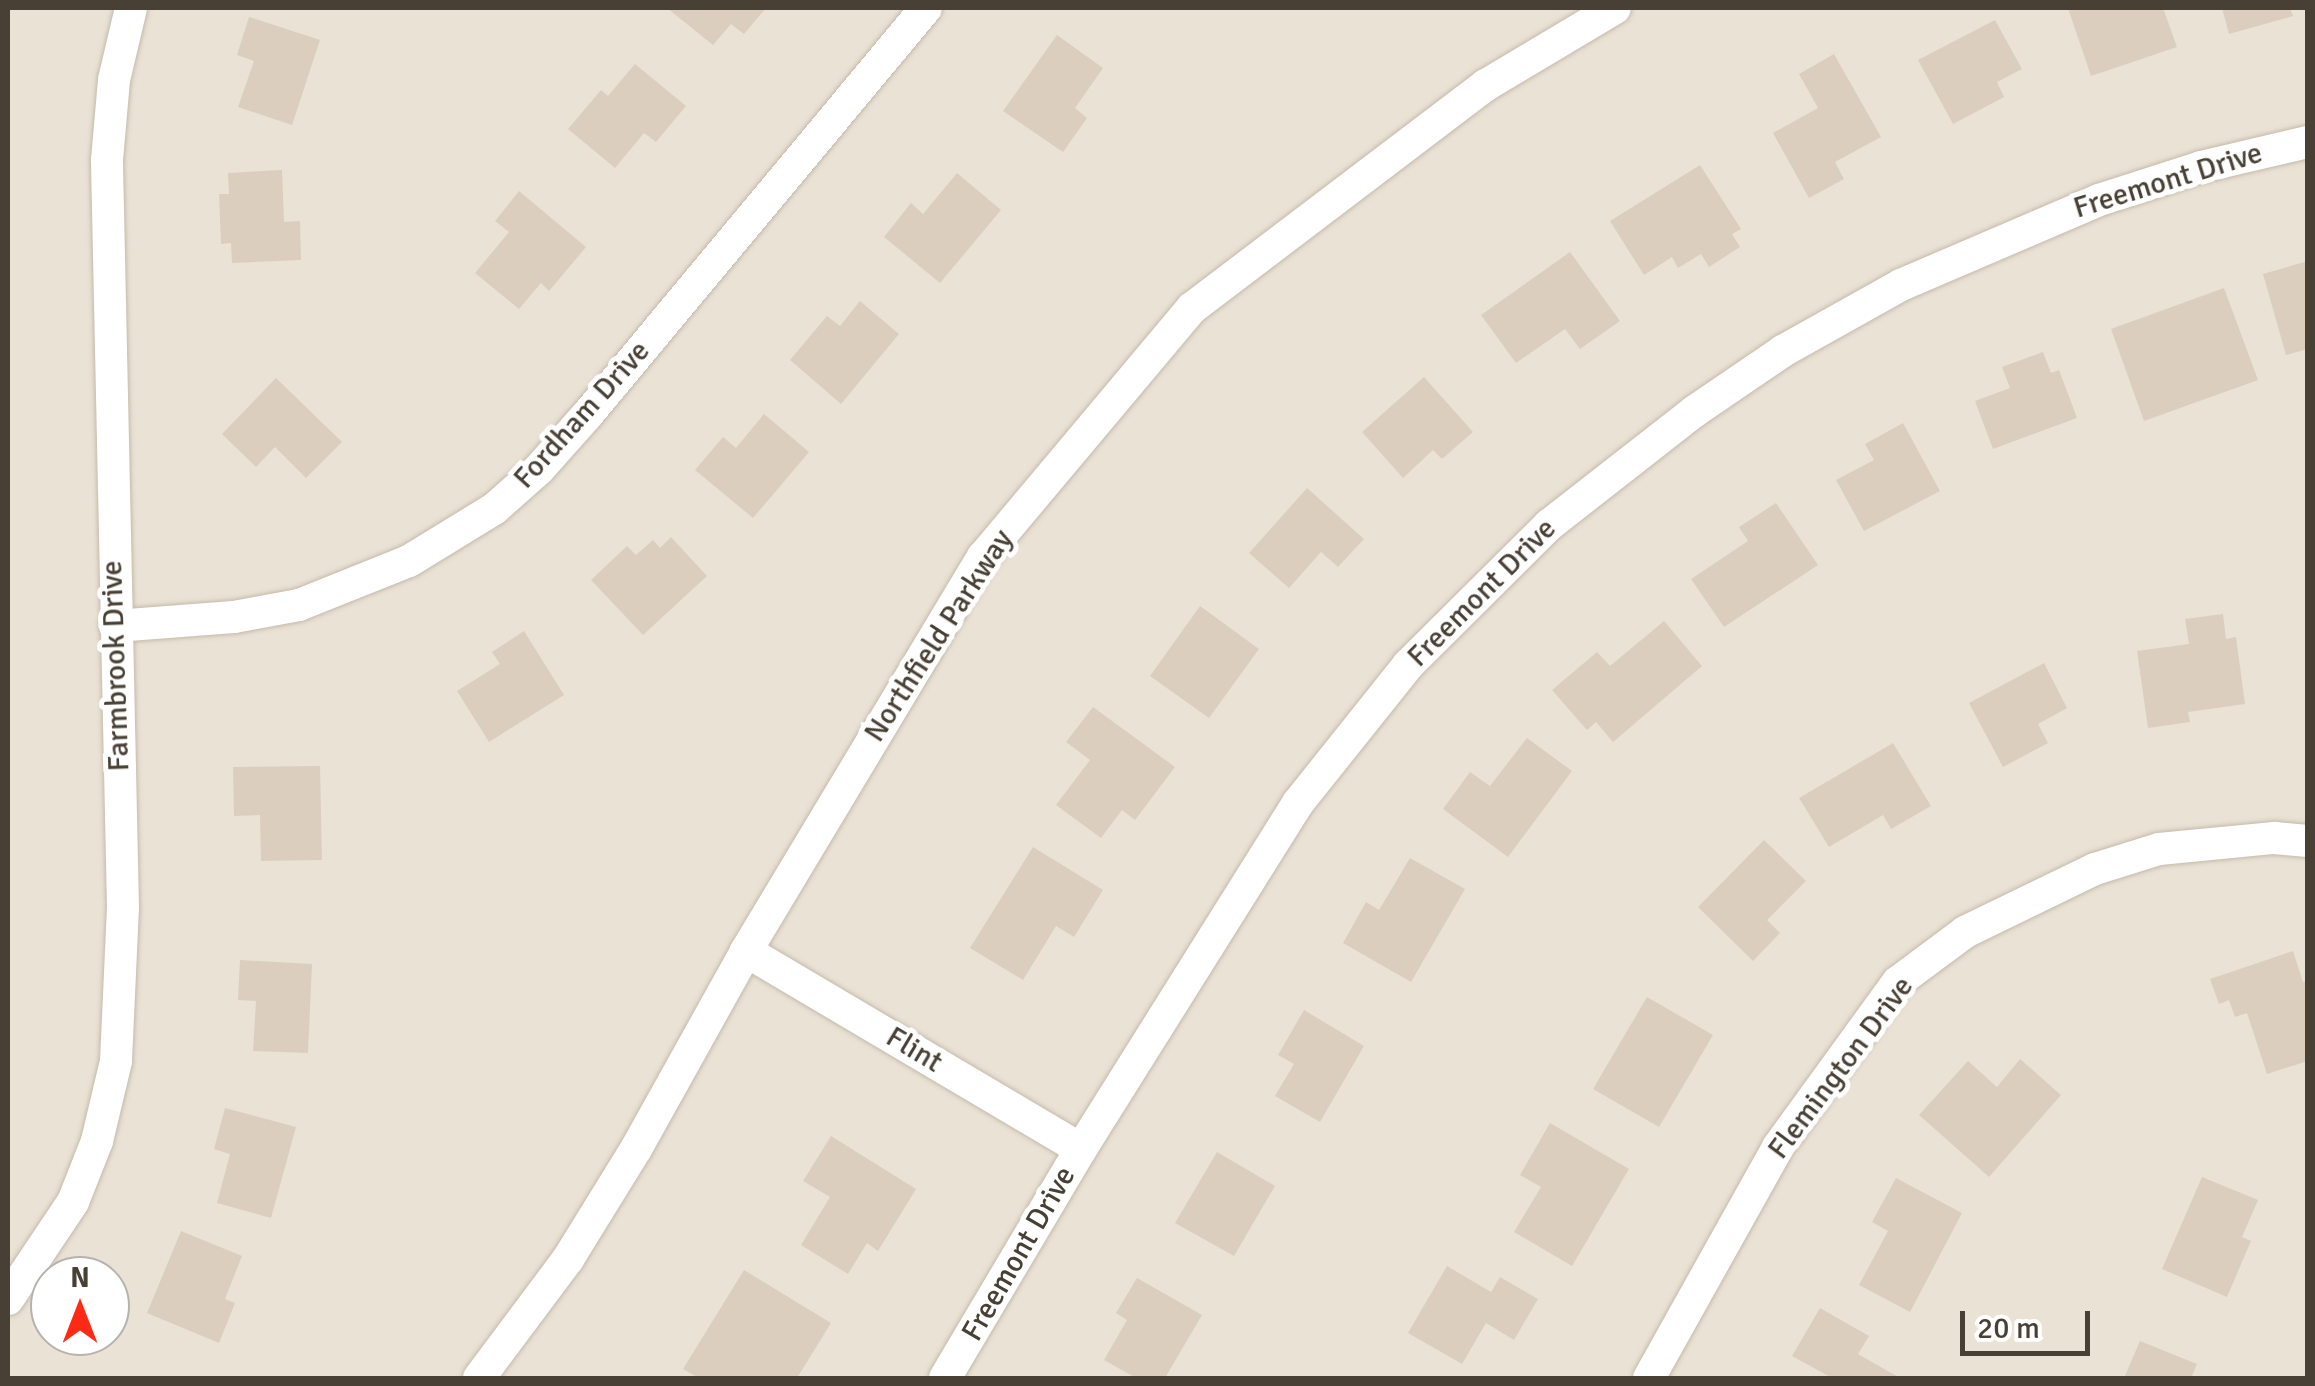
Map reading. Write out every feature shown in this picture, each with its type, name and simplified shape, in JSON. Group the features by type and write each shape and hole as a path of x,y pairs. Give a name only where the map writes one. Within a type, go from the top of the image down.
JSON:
{"street":[{"name":"Farmbrook Drive","path":"8,1299 73,1202 97,1141 116,1062 123,908 107,160 114,80 130,8"},
{"name":"Fordham Drive","path":"115,626 217,618 299,605 410,561 494,509 539,469 588,414 926,8"},
{"name":"Northfield Parkway","path":"479,1378 568,1258 636,1149 746,951 982,557 1192,308 1486,85 1615,8"},
{"name":"Freemont Drive","path":"945,1378 1081,1149 1288,820 1363,717 1474,597 1614,470 1783,351 1901,285 2099,200 2201,167 2308,142"},
{"name":"Flemington Drive","path":"1649,1378 1778,1147 1898,982 1965,932 2095,869 2159,849 2274,838 2308,841"},
{"name":"Flint","path":"746,951 1081,1149"}],"shaded area":[{"path":"8,8 2307,8 2307,1378 8,1378"}],"building":[{"path":"667,8 766,8 744,34 731,24 713,45"},
{"path":"2068,8 2163,8 2177,47 2091,76"},
{"path":"2222,8 2290,8 2293,16 2229,34"},
{"path":"249,17 320,40 292,125 238,107 254,61 237,55"},
{"path":"1995,20 2022,69 1997,82 2004,97 1953,124 1918,60"},
{"path":"1057,35 1103,68 1075,108 1087,118 1063,152 1003,111"},
{"path":"1834,54 1881,137 1835,162 1844,179 1809,198 1773,133 1818,108 1799,74"},
{"path":"635,64 686,106 656,142 644,133 615,168 568,129 601,90 608,96"},
{"path":"1700,165 1741,229 1732,234 1740,247 1709,267 1701,254 1678,268 1672,257 1644,275 1610,221"},
{"path":"282,170 284,222 300,221 301,260 232,263 231,243 221,244 219,194 229,194 228,173"},
{"path":"957,173 1001,210 940,283 884,237 911,203 923,214"},
{"path":"519,191 586,247 549,291 541,283 519,309 475,273 509,232 495,221"},
{"path":"1570,252 1620,321 1580,349 1565,329 1516,363 1481,315"},
{"path":"2308,261 2308,349 2286,355 2263,274"},
{"path":"2224,288 2258,380 2144,421 2111,329"},
{"path":"860,301 899,334 841,404 790,360 827,316 840,326"},
{"path":"2043,352 2051,373 2059,370 2077,418 1993,449 1975,401 2010,388 2002,367"},
{"path":"1424,377 1473,432 1442,459 1433,450 1403,478 1362,432"},
{"path":"276,378 342,442 306,478 275,447 256,467 222,434"},
{"path":"764,414 809,452 753,518 695,470 723,437 736,448"},
{"path":"1903,423 1940,491 1864,531 1836,480 1874,460 1865,444"},
{"path":"1307,488 1364,539 1338,567 1321,552 1289,588 1249,553"},
{"path":"1776,503 1818,565 1724,627 1691,579 1748,541 1739,527"},
{"path":"671,537 707,576 643,635 591,580 627,546 636,555 653,540 660,548"},
{"path":"1200,606 1259,649 1209,718 1150,676"},
{"path":"2223,614 2226,639 2236,637 2245,704 2188,712 2190,722 2148,728 2137,651 2189,644 2185,619"},
{"path":"1664,621 1702,666 1613,742 1596,722 1587,730 1552,690 1597,652 1610,666"},
{"path":"524,631 564,695 489,742 457,691 500,664 492,652"},
{"path":"2044,663 2067,708 2038,724 2048,743 2003,767 1969,703"},
{"path":"1093,707 1175,767 1135,820 1122,810 1101,838 1056,805 1090,760 1066,742"},
{"path":"1527,738 1572,771 1508,857 1443,809 1470,772 1490,786"},
{"path":"1893,743 1931,806 1891,829 1883,815 1829,847 1799,798"},
{"path":"320,766 322,860 261,861 260,815 234,816 233,767"},
{"path":"1764,840 1806,881 1767,920 1780,933 1753,961 1698,907"},
{"path":"1033,847 1103,890 1074,937 1056,926 1023,980 970,948"},
{"path":"1410,858 1465,889 1411,982 1343,943 1366,902 1379,910"},
{"path":"2293,951 2303,982 2308,981 2308,1061 2267,1074 2247,1013 2235,1017 2229,1000 2219,1004 2210,979"},
{"path":"240,960 312,964 308,1053 253,1051 256,1001 238,1000"},
{"path":"1647,997 1713,1035 1659,1127 1593,1089"},
{"path":"1304,1010 1364,1046 1320,1122 1275,1096 1294,1064 1278,1055"},
{"path":"2020,1059 2061,1095 1989,1177 1919,1115 1968,1061 1997,1087"},
{"path":"225,1108 296,1127 271,1218 217,1203 230,1154 214,1149"},
{"path":"1550,1123 1629,1169 1572,1266 1514,1232 1541,1187 1520,1175"},
{"path":"831,1136 916,1189 878,1251 867,1243 848,1274 801,1245 830,1197 803,1181"},
{"path":"1217,1152 1275,1186 1234,1256 1175,1223"},
{"path":"2202,1177 2258,1200 2242,1237 2251,1241 2227,1297 2162,1269"},
{"path":"1896,1178 1962,1213 1910,1312 1859,1285 1888,1231 1872,1222"},
{"path":"181,1231 242,1256 225,1299 235,1303 219,1343 147,1313"},
{"path":"1447,1266 1491,1292 1500,1277 1538,1299 1514,1340 1486,1323 1462,1364 1408,1333"},
{"path":"744,1270 831,1323 797,1378 699,1378 683,1369"},
{"path":"1137,1278 1202,1315 1165,1378 1136,1378 1104,1360 1127,1320 1116,1313"},
{"path":"1820,1308 1869,1336 1858,1354 1900,1378 1832,1378 1792,1356"},
{"path":"2140,1341 2197,1364 2191,1378 2124,1378"}]}
